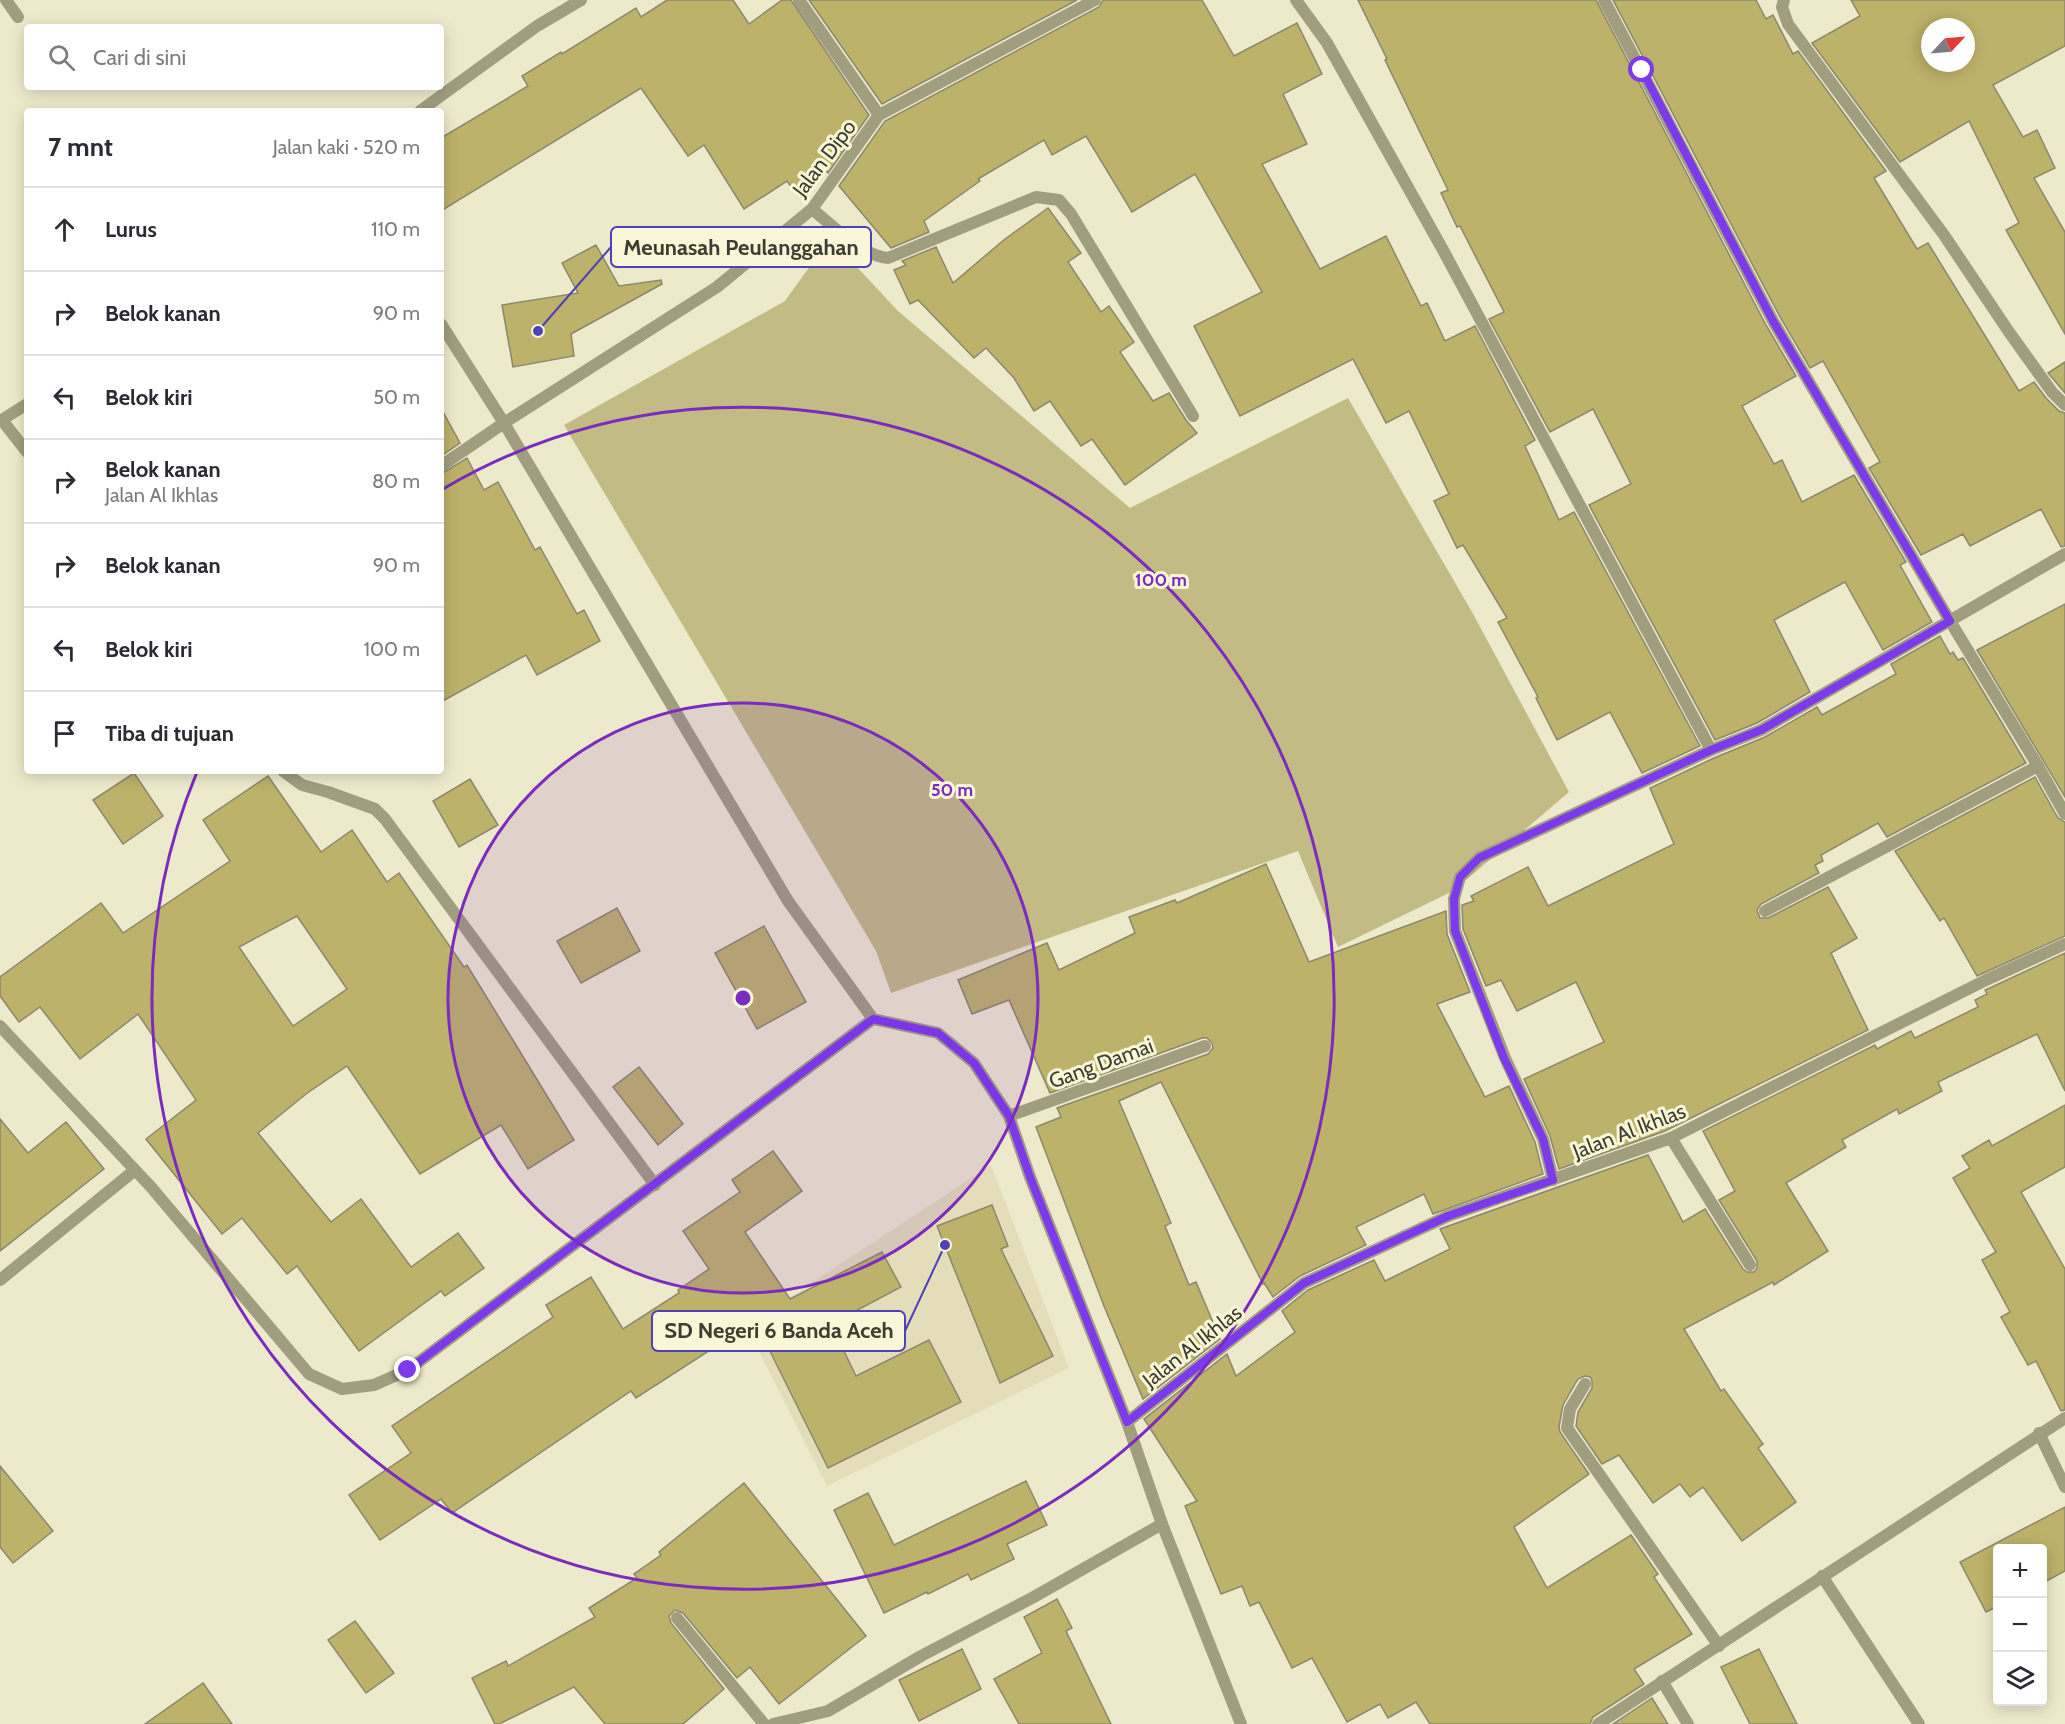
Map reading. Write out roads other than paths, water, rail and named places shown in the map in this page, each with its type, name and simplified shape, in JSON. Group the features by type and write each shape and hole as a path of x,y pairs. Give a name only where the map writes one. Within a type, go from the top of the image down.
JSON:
{"street":[{"path":"6,0 18,17"},
{"path":"424,108 537,26 581,0"},
{"name":"Jalan Dipo","path":"444,464 717,287 812,209 879,115 799,0"},
{"path":"879,115 1095,0"},
{"path":"1296,0 1327,42 1437,240 1711,750"},
{"path":"1604,0 1773,321 2065,814"},
{"path":"1784,0 1782,7 1788,24 1944,235 2052,392 2065,405"},
{"path":"812,209 864,250 877,257 888,258 1036,197 1059,200 1071,214 1193,416"},
{"path":"444,329 504,423 788,901 873,1019 938,1033 974,1063 1009,1116 1030,1177 1127,1422 1162,1524 1241,1724"},
{"path":"24,406 1,420 24,448"},
{"path":"1553,1180 1543,1139 1504,1058 1455,931 1454,899 1460,877 1479,858 1711,750 1761,730 2065,554"},
{"path":"1765,911 2038,766"},
{"path":"287,774 302,784 375,809 385,819 655,1185"},
{"name":"Jalan Al Ikhlas","path":"1127,1422 1304,1283 1448,1216 1671,1138 1986,980 2065,944"},
{"path":"0,1026 135,1170 309,1374 342,1389 374,1385 408,1370 873,1019"},
{"name":"Gang Damai","path":"1009,1116 1205,1046"},
{"path":"1671,1138 1750,1265"},
{"path":"0,1280 135,1170"},
{"path":"1585,1384 1570,1409 1567,1428 1719,1646"},
{"path":"1598,1724 2065,1418"},
{"path":"2039,1433 2065,1487"},
{"path":"773,1724 828,1711 921,1656 1032,1598 1162,1524"},
{"path":"1822,1576 1919,1724"},
{"path":"677,1618 764,1724"},
{"path":"1662,1681 1688,1724"}],"place":[{"name":"Meunasah Peulanggahan","path":"538,331"},
{"name":"SD Negeri 6 Banda Aceh","path":"945,1245"}]}
